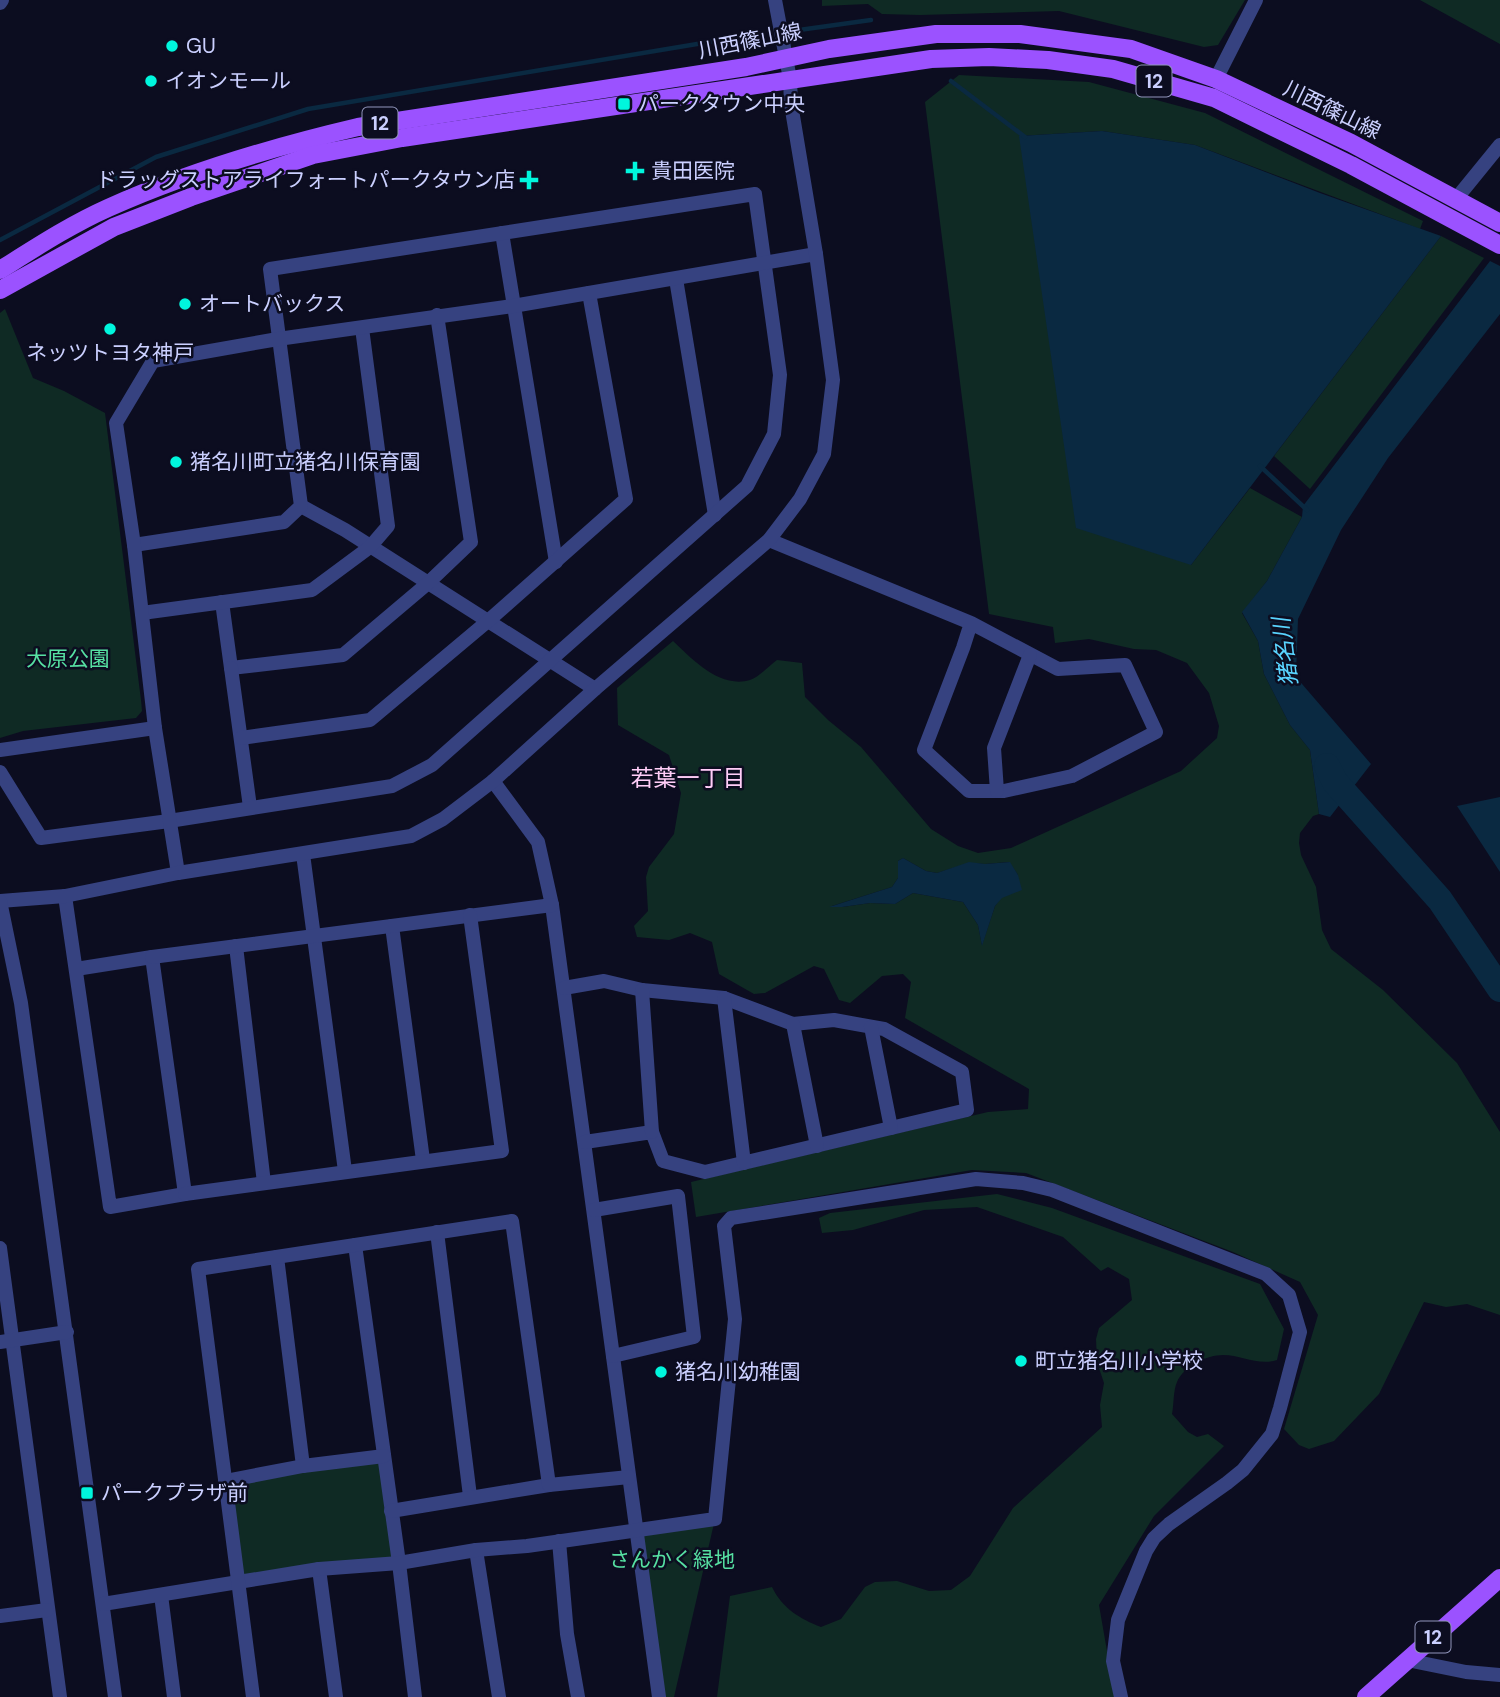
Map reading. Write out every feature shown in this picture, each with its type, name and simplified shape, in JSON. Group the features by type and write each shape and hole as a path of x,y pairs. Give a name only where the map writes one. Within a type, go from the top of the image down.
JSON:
{"main road":[{"name":"川西篠山線","path":"0,270 106,209 191,174 309,138 358,127 746,67 785,57 936,34 1020,34 1131,49 1216,79 1351,143 1498,223"},
{"name":"川西篠山線","path":"0,290 114,227 313,155 402,138 790,79 954,58 1048,60 1113,69 1214,98 1351,165 1492,241"},
{"name":"12","path":"1366,1697 1500,1578"}],"street":[{"path":"115,1697 21,1003 0,901 65,896 178,873 411,836 443,819 494,781 595,689 769,540 800,499 824,454 832,380 816,254 791,104 790,79 775,0"},
{"path":"1216,79 1256,0"},
{"path":"1456,199 1500,145"},
{"path":"0,772 41,838 392,786 432,765 747,485 774,435 780,375 755,194 270,269 301,506"},
{"path":"502,233 556,562"},
{"path":"178,873 155,728 134,545 116,423 153,361 278,339 513,306 816,254"},
{"path":"676,279 715,515"},
{"path":"241,738 370,720 488,621 626,499 589,293"},
{"path":"231,668 343,655 471,542 437,316"},
{"path":"142,613 312,590 370,547 388,526 362,328"},
{"path":"301,506 595,689"},
{"path":"134,545 284,522 301,506"},
{"path":"769,540 971,623 1058,669 1125,665 1156,733 1072,776 997,791 970,792 924,750 971,623"},
{"path":"222,602 250,807"},
{"path":"997,791 994,748 1030,654"},
{"path":"0,750 155,728"},
{"path":"494,781 538,842 552,905 659,1697"},
{"path":"303,855 345,1171"},
{"path":"65,896 110,1207 502,1150 470,915"},
{"path":"76,969 552,905"},
{"path":"392,926 423,1160"},
{"path":"236,946 264,1183"},
{"path":"152,957 185,1194"},
{"path":"564,988 604,981 642,990 723,998 793,1024 834,1020 884,1029 962,1072 967,1110 705,1172 663,1160 652,1132 642,990"},
{"path":"723,998 744,1163"},
{"path":"793,1024 817,1146"},
{"path":"871,1027 891,1128"},
{"path":"585,1142 652,1132"},
{"path":"103,1604 319,1569 399,1563 715,1518 735,1319 724,1226 731,1218 976,1179 1023,1183 1052,1190 1266,1274 1289,1295 1300,1332 1272,1434 1227,1483 1169,1524 1146,1550 1118,1620 1113,1661 1121,1697"},
{"path":"594,1210 678,1196 694,1337 613,1356"},
{"path":"253,1697 198,1269 512,1221 549,1485"},
{"path":"437,1232 470,1496"},
{"path":"355,1245 415,1697"},
{"path":"0,1248 6,1341 60,1697"},
{"path":"277,1257 303,1466"},
{"path":"6,1341 66,1332"},
{"path":"225,1481 303,1466 384,1456"},
{"path":"391,1511 470,1496 629,1477"},
{"path":"559,1541 567,1634 578,1697"},
{"path":"476,1550 499,1697"},
{"path":"319,1569 336,1697"},
{"path":"161,1595 174,1697"},
{"path":"0,1616 47,1610"},
{"path":"1407,1660 1466,1672 1500,1675"}],"green space":[{"path":"822,0 1245,0 1218,45 1204,47 1059,11 882,14 868,4 822,6"},
{"path":"1420,0 1500,0 1500,44"},
{"path":"959,75 1089,82 1205,113 1423,221 1420,229 1195,145 1102,131 1019,136 1191,565 1250,488 1302,517 1267,581 1242,613 1258,641 1264,674 1290,725 1310,750 1319,814 1313,816 1300,833 1299,843 1301,855 1316,887 1322,930 1331,949 1383,990 1457,1063 1500,1132 1500,1315 1467,1304 1446,1307 1424,1302 1379,1394 1334,1441 1309,1449 1299,1445 1284,1429 1318,1315 1300,1282 1233,1252 1026,1173 972,1170 696,1217 691,1182 988,1112 1028,1109 1029,1089 905,1018 911,982 903,974 882,976 850,1003 839,1000 824,969 814,966 765,993 754,994 719,974 712,942 690,933 669,940 637,937 634,926 648,911 646,877 649,867 674,834 681,793 669,755 618,725 617,688 673,641 707,671 739,682 750,680 777,660 802,663 805,697 861,747 931,829 958,846 978,853 1011,848 1181,771 1217,738 1219,726 1209,693 1187,663 1156,650 1134,649 1089,639 1055,643 1053,627 989,614 925,102","holes":["903,858 926,871 937,873 969,863 1009,862 1018,875 995,906 982,945 978,925 963,902 913,893 895,904 832,906 892,887 898,878 898,861"]},
{"path":"1441,236 1484,258 1310,489 1274,456"},
{"name":"大原公園","path":"5,309 33,378 105,413 141,700 142,711 136,718 23,731 0,738 0,313"},
{"path":"997,1194 1052,1208 1260,1284 1284,1329 1277,1360 1263,1362 1230,1355 1210,1357 1190,1366 1177,1382 1172,1414 1188,1432 1197,1437 1208,1434 1224,1446 1154,1516 1099,1605 1115,1697 717,1697 730,1596 772,1587 792,1612 821,1627 841,1619 865,1587 875,1582 897,1581 929,1591 951,1590 970,1576 1013,1508 1102,1427 1100,1405 1104,1383 1097,1362 1096,1339 1099,1328 1132,1300 1129,1279 1108,1267 1101,1271 1063,1237 977,1207 924,1210 853,1230 822,1233 819,1218 830,1213"},
{"path":"384,1456 399,1563 238,1582 225,1481"},
{"name":"さんかく緑地","path":"715,1519 674,1697 659,1697 636,1530"}],"water":[{"path":"1102,131 1195,145 1441,236 1191,565 1076,528 1019,136"},
{"path":"1490,261 1500,266 1500,314 1388,458 1341,530 1298,619 1296,677 1371,764 1330,817 1319,814 1310,750 1290,725 1264,674 1258,641 1242,612 1267,581 1302,517 1303,506"},
{"path":"1500,797 1500,872 1457,806"},
{"path":"903,858 926,871 937,873 969,862 1010,862 1018,875 1022,890 1002,898 995,906 982,946 978,925 963,902 913,893 895,904 870,903 829,907 892,887 898,878 898,861"}],"waterway":[{"path":"799,30 871,20"},
{"path":"0,240 156,157 308,109 739,37"},
{"path":"951,81 1025,137"},
{"path":"1260,466 1307,510"},
{"name":"猪名川","path":"1327,766 1335,782 1440,900 1500,989"}],"place":[{"name":"GU","path":"172,46"},
{"name":"イオンモール","path":"151,81"},
{"name":"パークタウン中央","path":"624,104"},
{"name":"貴田医院","path":"635,171"},
{"name":"ドラッグストアライフォートパークタウン店","path":"529,180"},
{"name":"オートバックス","path":"185,304"},
{"name":"ネッツトヨタ神戸","path":"110,329"},
{"name":"猪名川町立猪名川保育園","path":"176,462"},
{"name":"町立猪名川小学校","path":"1021,1361"},
{"name":"猪名川幼稚園","path":"661,1372"},
{"name":"パークプラザ前","path":"87,1493"}],"district":[{"name":"若葉一丁目","path":"688,778"}]}
